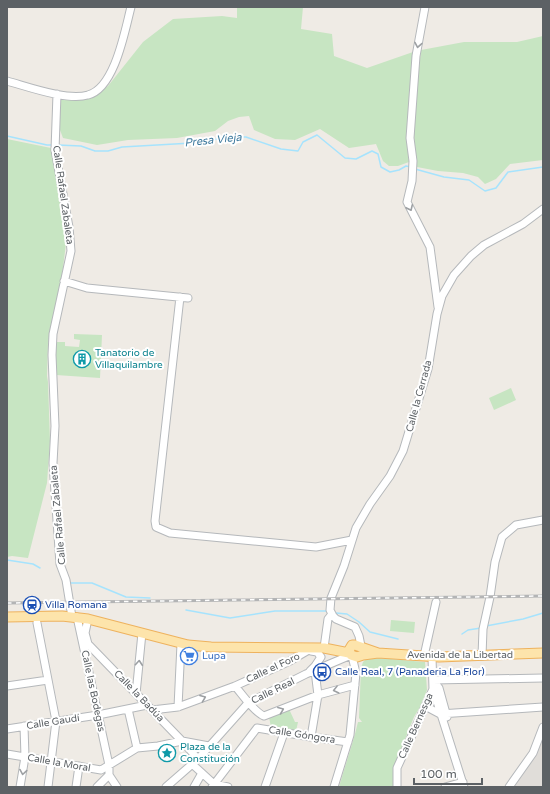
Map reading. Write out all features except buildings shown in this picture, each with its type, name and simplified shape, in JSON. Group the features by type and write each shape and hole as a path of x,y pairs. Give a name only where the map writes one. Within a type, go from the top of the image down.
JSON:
{"main road":[{"name":"Avenida de la Libertad","path":"7,617 75,617 88,619 181,644 211,647 290,648 310,650 326,648 428,656 543,654"}],"street":[{"path":"7,81 57,94 81,97 90,95 100,89 115,65 131,7"},
{"path":"425,7 416,56 410,138 412,182 407,202 430,247 438,308"},
{"name":"Calle Rafael Zabaleta","path":"57,94 55,145 69,227 71,251 53,334 52,355 55,426 54,463 60,564 66,580 75,617"},
{"name":"Calle la Cerrada","path":"326,648 328,619 332,614 330,610 331,598 356,528 370,504 395,468 403,451 428,369 438,308 449,284 454,275 471,256 484,245 523,224 543,209"},
{"path":"64,281 87,288 188,298"},
{"path":"180,297 155,521 156,527 170,533 316,548 352,540"},
{"path":"482,656 483,627 490,597 495,562 502,537 516,525 543,520"},
{"path":"436,602 428,656 433,680 433,689 469,787"},
{"path":"332,614 336,619 352,625 357,630 356,673 350,735 334,787"},
{"name":"Calle las Bodegas","path":"75,617 82,638 109,765 109,775"},
{"path":"88,619 85,633 88,644"},
{"path":"37,623 56,721 48,787"},
{"path":"136,694 142,633"},
{"name":"Calle la Badúa","path":"82,638 182,741 202,773 213,785"},
{"path":"178,707 181,644"},
{"name":"Calle Real","path":"306,674 315,666 320,657 317,652 310,650"},
{"name":"Calle el Foro","path":"152,710 178,707 235,686 288,662 310,650"},
{"name":"Calle Real","path":"209,746 248,703 356,651"},
{"path":"85,654 96,652"},
{"path":"311,737 318,695 315,671"},
{"path":"433,680 543,678"},
{"path":"7,686 48,680"},
{"path":"433,680 439,688 443,718 464,784 446,787"},
{"path":"318,695 355,685"},
{"name":"Calle el Foro","path":"235,686 248,703 260,715 264,716 318,695"},
{"name":"Calle Bernesga","path":"397,787 397,768 433,689"},
{"name":"Calle Gaudí","path":"7,729 98,715 147,704"},
{"path":"425,706 443,713 543,708"},
{"path":"128,709 137,748"},
{"path":"20,787 25,757 24,726"},
{"path":"509,787 533,753 543,727"},
{"name":"Calle Góngora","path":"213,785 257,728 348,742"},
{"path":"265,787 284,733"},
{"path":"109,765 137,748 158,746 182,741 209,746"},
{"path":"166,787 195,762 209,746"},
{"name":"Calle la Moral","path":"7,754 101,770 109,765"},
{"path":"76,787 79,766"},
{"path":"194,787 202,773"},
{"path":"97,787 109,775 118,787"},
{"path":"213,785 228,787"}],"shaded area":[{"path":"543,737 543,787 511,787 532,758"}],"green space":[{"path":"237,7 303,7 301,29 332,34 334,56 367,68 413,52 407,133 409,162 398,166 389,166 383,161 376,144 349,148 320,129 295,140 275,139 254,130 249,116 239,117 228,121 215,131 177,138 128,140 97,145 63,138 60,130 60,98 87,99 108,86 143,42 173,19 222,16 237,18"},
{"path":"543,36 543,160 510,164 496,179 485,184 478,177 463,173 438,171 417,167 414,123 421,50 464,42 517,42"},
{"path":"7,139 51,148 67,235 62,276 48,343 47,376 50,441 47,483 28,558 12,556 7,557"},
{"path":"74,334 102,335 100,378 56,375 56,342 65,342 65,346 79,347 80,340 74,339"},
{"path":"511,388 516,400 494,410 489,398"},
{"path":"391,620 415,622 414,633 390,631"},
{"path":"368,657 425,662 427,690 414,717 393,769 393,787 339,787 358,722 362,722 359,718 361,668 363,662"},
{"path":"289,709 295,722 298,722 296,731 271,727 269,717"}],"waterway":[{"name":"Presa Vieja","path":"58,145 81,146 95,151 108,151 122,147 192,143 225,137 246,137 281,149 298,151 303,142 317,135 345,158 356,159 372,151 378,154 381,167 390,172 399,170 406,166 411,167"},
{"name":"Presa Vieja","path":"7,136 52,145"},
{"name":"Presa Vieja","path":"415,169 444,177 469,180 485,191 496,188 508,172 543,167"},
{"path":"7,560 33,564 40,568"},
{"path":"71,583 92,583 126,597 150,598"},
{"path":"186,610 230,618 275,611 327,611"},
{"path":"336,613 347,614 370,632 398,639"},
{"path":"486,626 523,619 543,613"},
{"path":"462,634 468,630 481,628"}],"railway":[{"path":"7,603 543,596"}],"place":[{"name":"Tanatorio de Villaquilambre","path":"82,359"},
{"name":"Villa Romana","path":"32,605"},
{"name":"Lupa","path":"189,656"},
{"name":"Calle Real, 7 (Panaderia La Flor)","path":"322,672"},
{"name":"Plaza de la Constitución","path":"167,753"}]}
